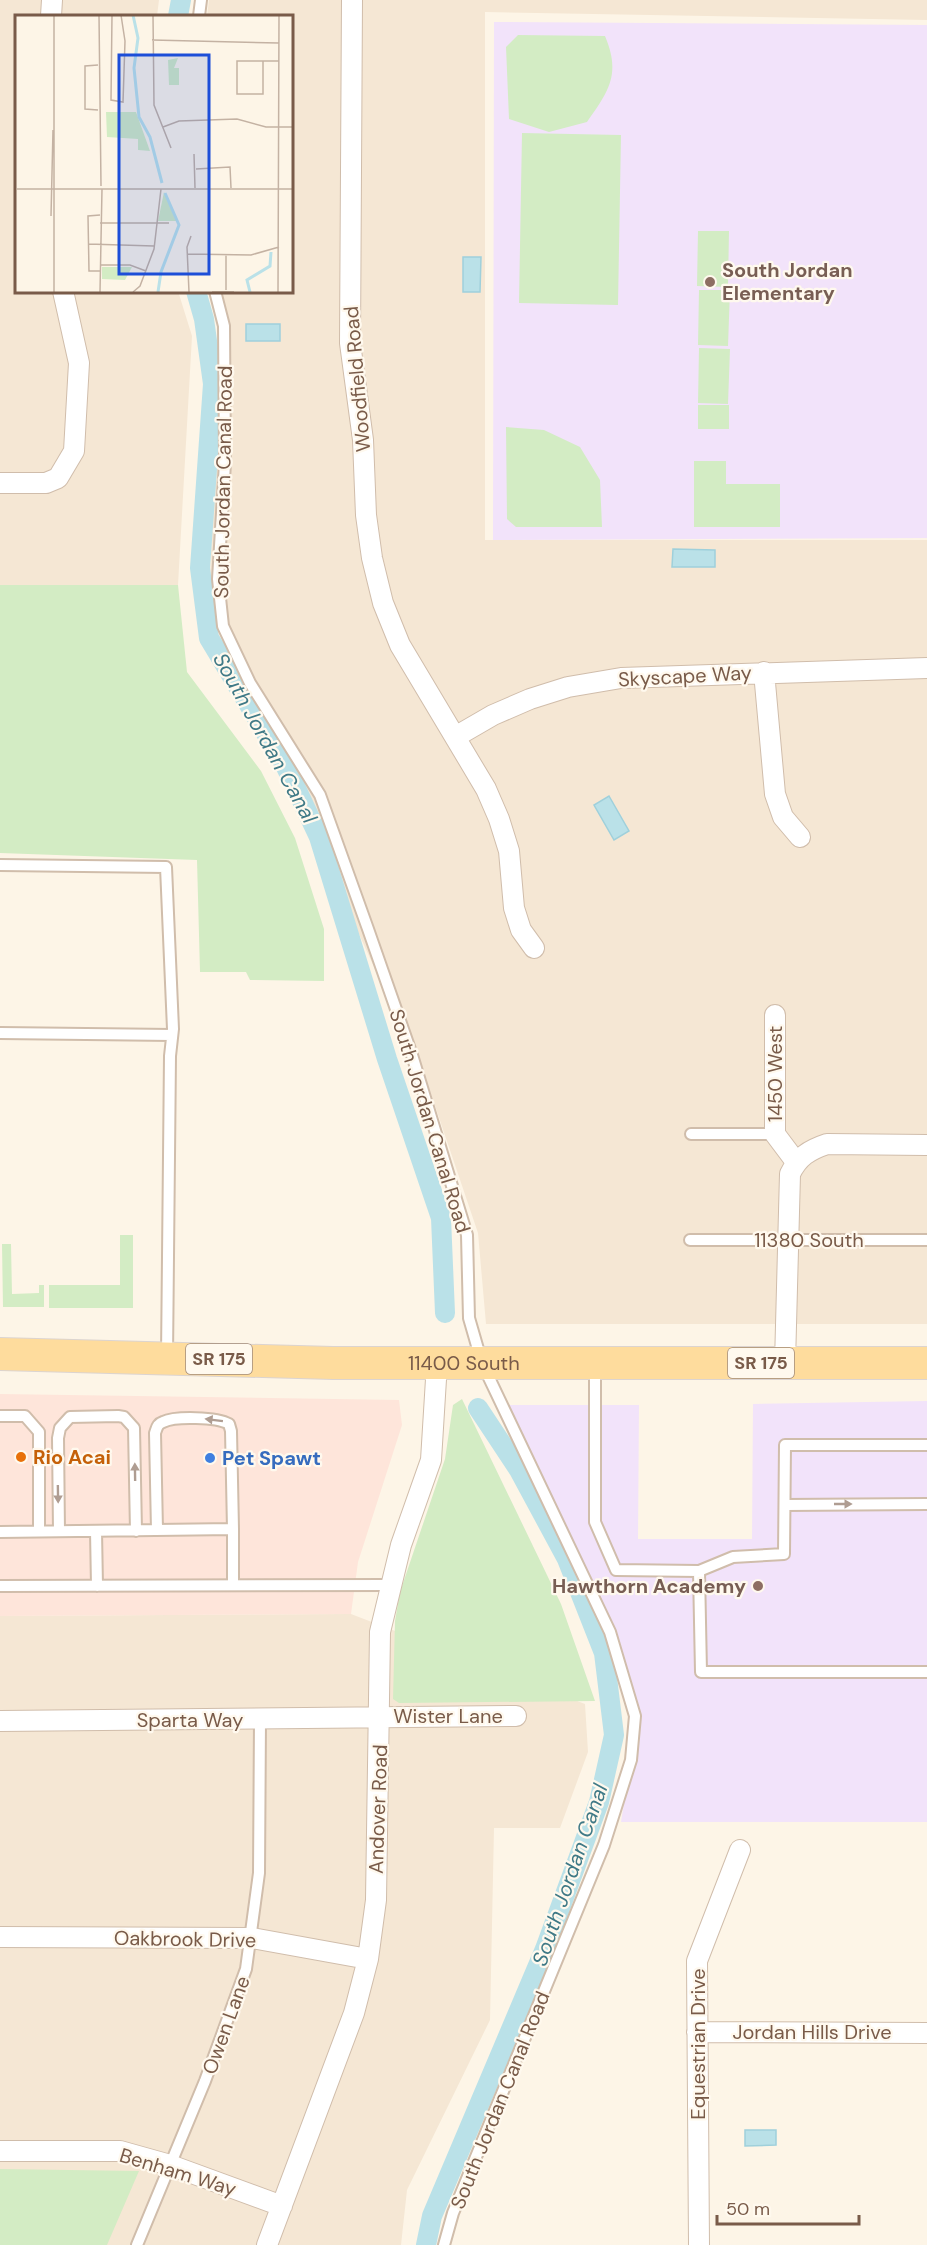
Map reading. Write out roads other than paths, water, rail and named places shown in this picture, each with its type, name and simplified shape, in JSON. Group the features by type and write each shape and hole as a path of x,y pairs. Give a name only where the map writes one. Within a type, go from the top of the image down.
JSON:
{"main road":[{"name":"11400 South","path":"0,1354 333,1363 927,1363"}],"street":[{"path":"51,15 52,0"},
{"name":"Woodfield Road","path":"352,0 350,343 363,440 367,525 383,603 399,645 486,789 499,819 509,851 514,908 521,930 534,948"},
{"path":"0,483 46,483 58,478 74,451 79,363 63,292"},
{"name":"Skyscape Way","path":"454,737 493,715 568,687 632,677 927,668"},
{"path":"764,672 775,794 783,818 800,837"},
{"name":"1450 West","path":"775,1015 775,1134 796,1162"},
{"path":"785,1363 790,1174 796,1162 812,1149 827,1144 927,1145"},
{"name":"Andover Road","path":"267,2245 354,2013 368,1959 376,1900 381,1717 380,1632 401,1545 431,1460 437,1363"},
{"name":"Wister Lane","path":"381,1717 516,1716"},
{"name":"Sparta Way","path":"0,1721 381,1717"},
{"name":"Equestrian Drive","path":"699,2245 697,1961 740,1850"},
{"name":"Oakbrook Drive","path":"0,1936 252,1938 368,1959"},
{"name":"Jordan Hills Drive","path":"697,2032 927,2033"},
{"name":"Benham Way","path":"0,2151 120,2151 170,2165 282,2206"}],"lane":[{"path":"199,15 201,0"},
{"name":"South Jordan Canal Road","path":"215,292 224,326 225,464 218,579 223,626 250,682 320,795 412,1055 467,1235 469,1318 482,1363 610,1632 635,1716 631,1760 604,1845 453,2213 444,2245"},
{"path":"0,865 166,867 172,1035 167,1358"},
{"path":"0,1033 172,1035"},
{"path":"691,1134 775,1134"},
{"name":"11380 South","path":"690,1240 927,1240"},
{"path":"595,1363 595,1522 616,1570 699,1571 733,1557 784,1554 785,1445 927,1445"},
{"path":"0,1416 25,1416 39,1432 39,1532"},
{"path":"59,1531 58,1438 60,1428 70,1417 118,1416 124,1417 135,1428 136,1531"},
{"path":"157,1530 155,1433 158,1425 164,1421 210,1418 229,1424 231,1431 233,1585"},
{"path":"785,1505 927,1504"},
{"path":"0,1532 233,1529"},
{"path":"96,1531 97,1586"},
{"path":"699,1571 701,1672 927,1672"},
{"path":"0,1586 390,1585"},
{"name":"Owen Lane","path":"137,2245 206,2081 246,1969 259,1873 260,1720"}],"water":[{"path":"463,257 481,257 480,292 463,292"},
{"path":"246,324 280,324 280,341 246,341"},
{"path":"673,549 715,550 715,567 672,567"},
{"path":"609,796 629,831 614,840 594,805"},
{"path":"745,2130 776,2130 776,2145 745,2146"}],"waterway":[{"name":"South Jordan Canal","path":"178,15 181,0"},
{"name":"South Jordan Canal","path":"196,292 204,319 213,384 200,568 209,638 285,765 319,837 387,1059 441,1218 445,1313"},
{"name":"South Jordan Canal","path":"426,2245 432,2216 545,1949 599,1802 614,1735 604,1653 567,1559 519,1470 478,1408"}],"place":[{"name":"South Jordan Elementary","path":"710,282"},
{"name":"Rio Acai","path":"21,1457"},
{"name":"Pet Spawt","path":"210,1458"},
{"name":"Hawthorn Academy","path":"758,1586"}]}
